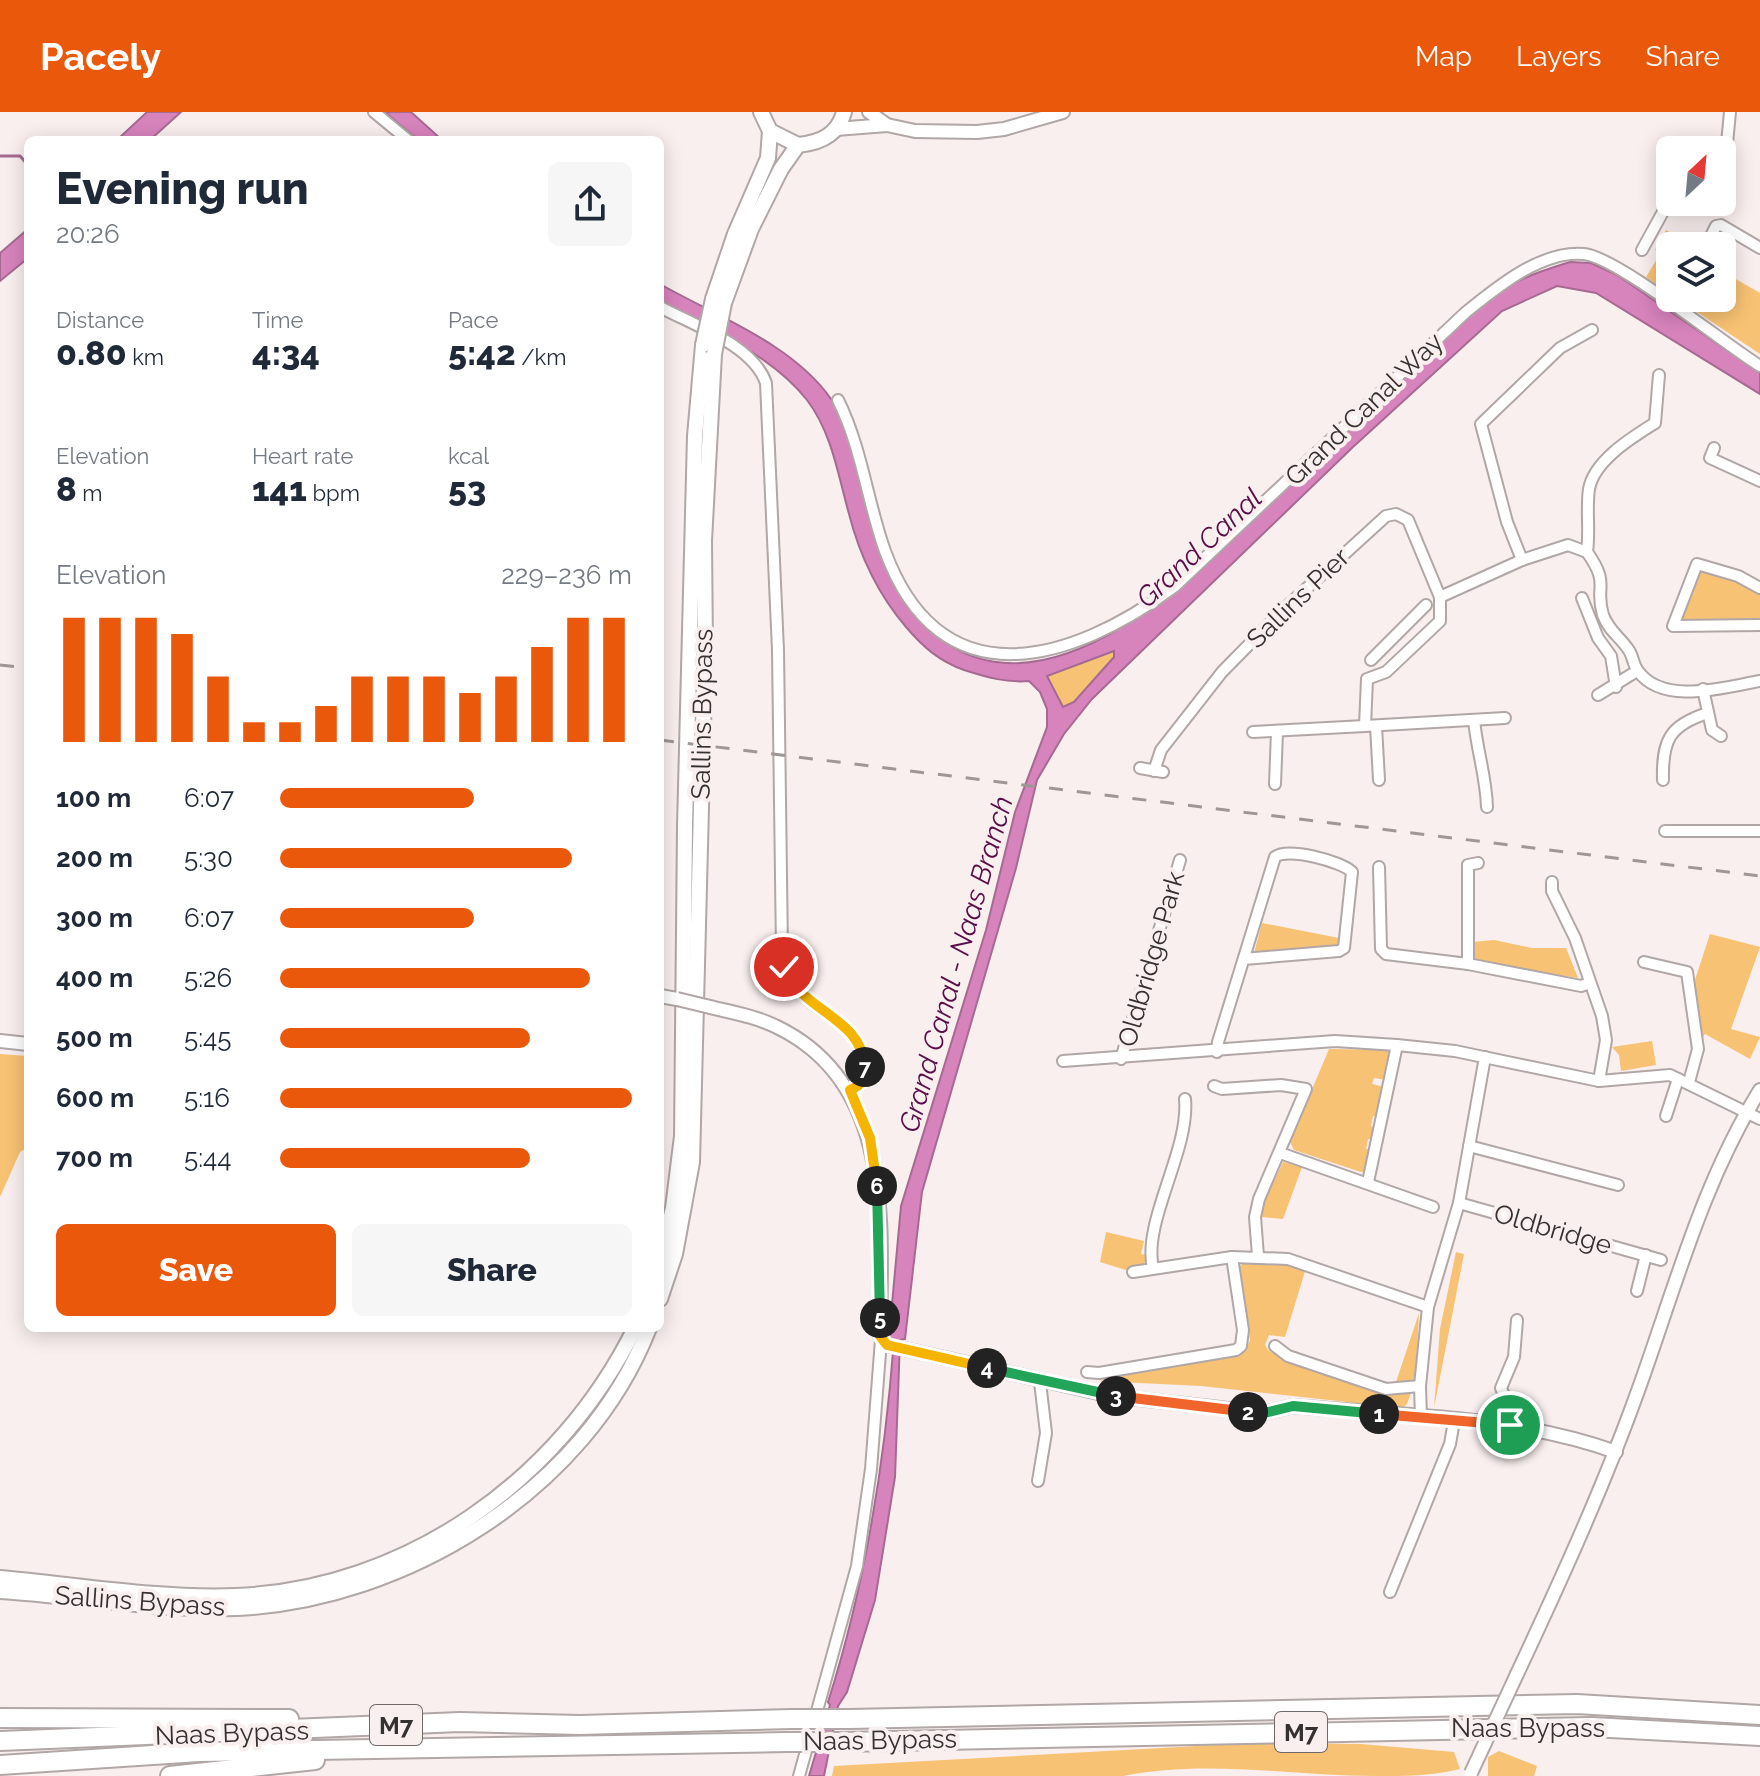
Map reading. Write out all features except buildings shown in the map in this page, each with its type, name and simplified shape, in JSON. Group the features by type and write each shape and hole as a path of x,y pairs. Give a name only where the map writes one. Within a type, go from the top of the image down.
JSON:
{"highway":[{"name":"Naas Bypass","path":"0,1765 579,1734 792,1719 1577,1704 1760,1715"},
{"name":"M7","path":"0,1718 349,1719 579,1734"},
{"name":"Naas Bypass","path":"0,1741 460,1722 579,1734 787,1742 1577,1727 1694,1730 1760,1736"},
{"name":"M7","path":"170,1776 579,1734"}],"main road":[{"path":"761,112 770,131 798,145 816,143 836,129 844,112"},
{"name":"Sallins Bypass","path":"664,1245 673,1208 682,1136 685,826 695,436 709,349 735,234 768,158 770,131"},
{"name":"Sallins Bypass","path":"719,301 781,169 798,145"},
{"name":"Sallins Bypass","path":"664,1287 675,1254 692,1162 709,349"},
{"name":"Sallins Bypass","path":"0,1578 189,1597 239,1596 296,1590 387,1562 427,1544 494,1502 536,1465 587,1409 633,1332"},
{"name":"Sallins Bypass","path":"0,1591 171,1607 240,1608 342,1591 388,1575 447,1547 525,1493 552,1468 612,1398 647,1332"}],"street":[{"path":"374,112 403,136"},
{"path":"869,112 887,125"},
{"path":"836,129 887,125 915,131 977,132 1004,129 1063,112"},
{"path":"1728,136 1730,112"},
{"path":"1642,250 1661,216"},
{"path":"1713,232 1716,226 1721,225 1733,232"},
{"path":"1736,234 1760,248"},
{"name":"Grand Canal Way","path":"838,400 855,438 885,551 909,597 952,640 994,656 1016,655 1073,643 1126,620 1165,594 1465,313 1492,291 1548,260 1584,254 1607,261 1760,366"},
{"path":"664,309 740,351 761,370 766,383 778,650 782,951 790,983 849,1027 858,1042 866,1077 860,1085 850,1090"},
{"path":"1522,560 1507,522 1481,424 1560,348 1592,330"},
{"path":"1659,375 1655,423 1628,440 1605,463 1589,486 1587,552 1603,581 1602,612 1612,633 1629,650 1637,671 1670,691 1760,681"},
{"path":"1714,448 1710,458 1760,481"},
{"name":"Sallins Pier","path":"1140,768 1158,771 1161,750 1222,672 1284,609 1386,516 1396,514 1408,520 1440,597"},
{"path":"1379,780 1367,679 1386,672 1441,619 1440,597 1522,560 1568,545 1587,552"},
{"path":"1760,588 1738,576 1697,564 1673,626 1760,625"},
{"path":"1582,598 1598,638 1611,656 1616,687"},
{"path":"1371,660 1426,605"},
{"path":"1390,641 1404,655"},
{"path":"1598,695 1616,687 1637,671"},
{"path":"1703,689 1712,730 1721,736"},
{"path":"1663,780 1662,755 1671,734 1690,718 1708,713"},
{"path":"1253,732 1505,718"},
{"path":"1474,720 1477,760 1485,773 1487,807"},
{"path":"1275,784 1277,732"},
{"path":"1665,831 1760,831"},
{"path":"1217,1052 1244,959 1278,853 1344,864 1352,872 1344,948 1244,959"},
{"name":"Oldbridge Park","path":"1121,1059 1180,860"},
{"path":"1468,964 1468,865 1478,863"},
{"path":"1379,867 1383,953 1393,957 1468,964 1581,986 1590,983"},
{"path":"1552,882 1552,891 1564,912 1590,983 1606,1040 1599,1081"},
{"path":"1644,962 1687,972 1698,1049 1666,1116"},
{"path":"664,997 758,1019 799,1039 831,1067 850,1090 870,1138 880,1199 884,1343 871,1469 857,1566 799,1776"},
{"path":"0,1041 24,1044"},
{"name":"Oldbridge Park","path":"1063,1061 1335,1041 1397,1045 1485,1057 1599,1081 1670,1075 1684,1081"},
{"path":"1368,1182 1397,1045"},
{"name":"Oldbridge","path":"1421,1418 1420,1386 1428,1307 1459,1203 1485,1057"},
{"path":"1258,1256 1255,1217 1310,1077"},
{"path":"1684,1081 1760,1119"},
{"path":"1375,1083 1389,1086"},
{"path":"1214,1086 1222,1089 1281,1085 1306,1089"},
{"path":"1470,1775 1616,1452 1699,1207 1760,1090"},
{"path":"1153,1268 1155,1233 1179,1143 1185,1099"},
{"path":"1469,1146 1618,1185"},
{"path":"1280,1153 1433,1207"},
{"name":"Oldbridge","path":"1459,1203 1661,1260"},
{"name":"Oldbridge","path":"1637,1291 1646,1255"},
{"path":"1087,1372 1099,1373 1236,1350 1241,1346 1243,1330 1232,1257"},
{"path":"1133,1272 1232,1257 1288,1259 1428,1307"},
{"path":"1510,1425 1511,1413 1501,1388 1514,1357 1517,1320"},
{"path":"884,1343 1040,1382 1112,1396 1264,1413 1293,1406 1510,1425 1556,1432 1616,1452"},
{"path":"1275,1346 1288,1356 1386,1389 1420,1386"},
{"path":"1038,1481 1046,1433 1040,1382"},
{"path":"1390,1592 1450,1444 1454,1421"}],"shaded area":[{"path":"147,112 181,112 154,136 121,136"},
{"path":"385,112 411,112 438,136 413,136"},
{"path":"24,232 24,261 0,281 0,253"},
{"path":"1656,261 1656,284 1646,277"},
{"path":"1570,262 1591,263 1617,275 1656,302 1656,312 1671,312 1760,373 1760,394 1596,293 1557,286 1502,311 1353,447 1092,699 1064,734 1037,780 1016,868 922,1192 905,1339 900,1340 895,1477 875,1600 847,1692 838,1706 824,1776 809,1776 853,1614 872,1523 894,1340 889,1337 901,1206 986,930 1015,812 1047,727 1047,709 1040,692 1029,681 1004,680 964,670 939,658 912,634 886,601 864,560 828,440 807,400 758,356 664,304 664,286 775,347 815,380 831,399 847,429 885,558 898,588 916,616 942,640 990,661 1041,660 1094,642 1145,612 1241,532 1327,447 1475,311 1514,283","holes":["1114,651 1114,657 1074,702 1063,707 1047,676"]},
{"path":"1736,279 1760,293 1760,354 1697,312 1736,312"},
{"path":"1699,565 1760,590 1760,625 1675,624"},
{"path":"1115,651 1114,657 1074,702 1063,708 1047,676"},
{"path":"1262,923 1339,938 1337,947 1254,953"},
{"path":"1710,934 1760,947 1731,1029 1760,1037 1750,1059 1705,1034 1701,1040 1694,983"},
{"path":"1494,940 1532,948 1566,948 1578,978 1477,962 1472,957 1472,942"},
{"path":"1652,1041 1656,1065 1621,1071 1619,1055 1612,1047"},
{"path":"1329,1049 1388,1050 1392,1054 1386,1080 1374,1078 1372,1084 1385,1087 1379,1117 1373,1116 1371,1126 1376,1128 1374,1139 1368,1139 1366,1149 1372,1150 1368,1170 1361,1172 1294,1150 1290,1142"},
{"path":"0,1054 24,1056 24,1150 20,1152 0,1197"},
{"path":"1283,1162 1302,1167 1283,1219 1261,1217 1262,1206"},
{"path":"1106,1232 1144,1241 1141,1254 1147,1255 1144,1264 1130,1266 1129,1271 1100,1262"},
{"path":"1456,1252 1464,1254 1434,1408 1440,1329"},
{"path":"1264,1261 1306,1268 1285,1337 1269,1335 1265,1345 1269,1351 1395,1395 1411,1392 1407,1404 1402,1408 1201,1386 1099,1381 1246,1349 1250,1340 1239,1267 1245,1262"},
{"path":"1419,1313 1414,1379 1395,1385"},
{"path":"1252,1743 1361,1744 1454,1752 1460,1769 1397,1776 1186,1769 1123,1776 832,1776 834,1766"},
{"path":"1499,1751 1537,1766 1534,1776 1488,1776 1488,1757"}],"waterway":[{"path":"0,156 20,156 24,160"}],"railway":[{"path":"0,665 24,668"},
{"path":"664,740 1760,876"}],"route":[{"path":"784,967 790,983 808,1002 849,1027 865,1060 866,1077 860,1085 850,1090 870,1138 880,1199 880,1336 887,1345 913,1348 1040,1382 1112,1396 1264,1413 1293,1406 1510,1425"}],"water label":[{"name":"Grand Canal","path":"1199,548"},
{"name":"Grand Canal - Naas Branch","path":"956,964"}]}
